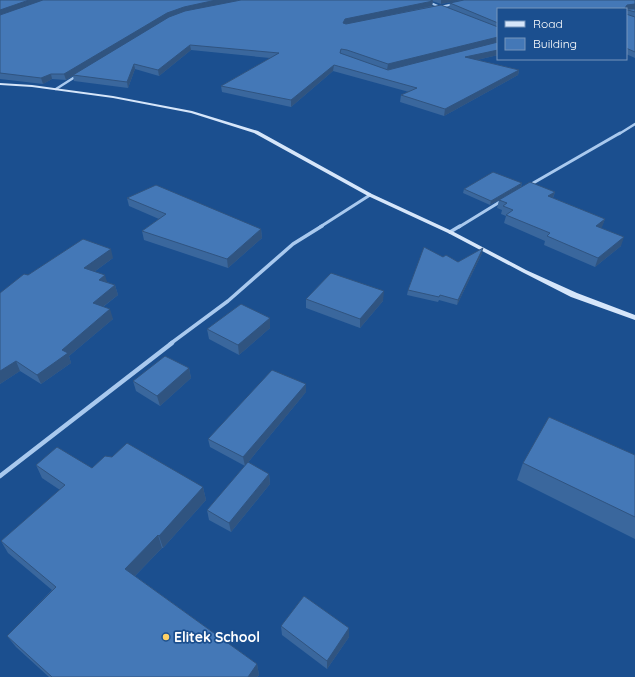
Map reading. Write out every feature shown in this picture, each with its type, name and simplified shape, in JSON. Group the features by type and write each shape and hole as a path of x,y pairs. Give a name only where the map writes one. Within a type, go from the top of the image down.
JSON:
{"main road":[{"path":"0,84 56,89 113,97 192,112 256,132 370,195 450,232 574,295 635,318"}],"street":[{"path":"424,0 445,9"},
{"path":"431,8 460,3"},
{"path":"56,89 82,73"},
{"path":"524,188 635,124"},
{"path":"0,476 125,378 228,301 293,244 370,195"},
{"path":"450,232 504,200"}],"building":[{"path":"0,0 29,0 0,10"},
{"path":"43,0 216,0 184,7 167,13 64,74 51,74 41,78 0,73 0,15"},
{"path":"241,0 430,0 433,1 345,19 343,23 346,24 441,5 497,27 497,37 388,64 347,50 341,49 340,53 388,70 497,42 497,50 465,57 519,70 445,109 401,95 417,88 334,65 291,100 221,86 279,53 190,45 158,70 134,64 127,82 73,75 169,17 185,11"},
{"path":"464,0 635,0 635,4 627,5 625,8 497,8 497,23 450,3"},
{"path":"627,9 635,9 635,12"},
{"path":"627,14 635,17 635,52 627,48"},
{"path":"493,172 522,183 491,201 464,189"},
{"path":"530,182 555,192 548,196 605,219 596,226 624,237 598,258 547,236 550,233 506,215 513,210 503,206 507,203 499,200"},
{"path":"156,185 261,229 227,259 142,231 166,214 127,198"},
{"path":"83,239 111,249 84,268 105,275 99,280 115,285 93,303 110,309 62,350 68,353 37,375 16,361 0,371 0,293 24,274 28,275"},
{"path":"424,247 443,257 446,255 458,262 483,248 458,300 440,295 439,297 408,290"},
{"path":"331,273 384,291 360,319 306,299"},
{"path":"241,304 270,318 238,345 207,329"},
{"path":"165,356 189,368 157,396 133,381"},
{"path":"272,370 306,384 243,457 208,439"},
{"path":"549,417 635,455 635,517 523,463"},
{"path":"127,443 203,487 159,536 158,535 125,569 257,664 248,677 52,677 7,636 56,587 1,541 65,485 36,465 57,447 92,468 105,456 112,457"},
{"path":"248,462 269,474 229,523 207,510"},
{"path":"304,596 349,628 327,661 281,626"}],"place":[{"name":"Elitek School","path":"166,637"}]}
